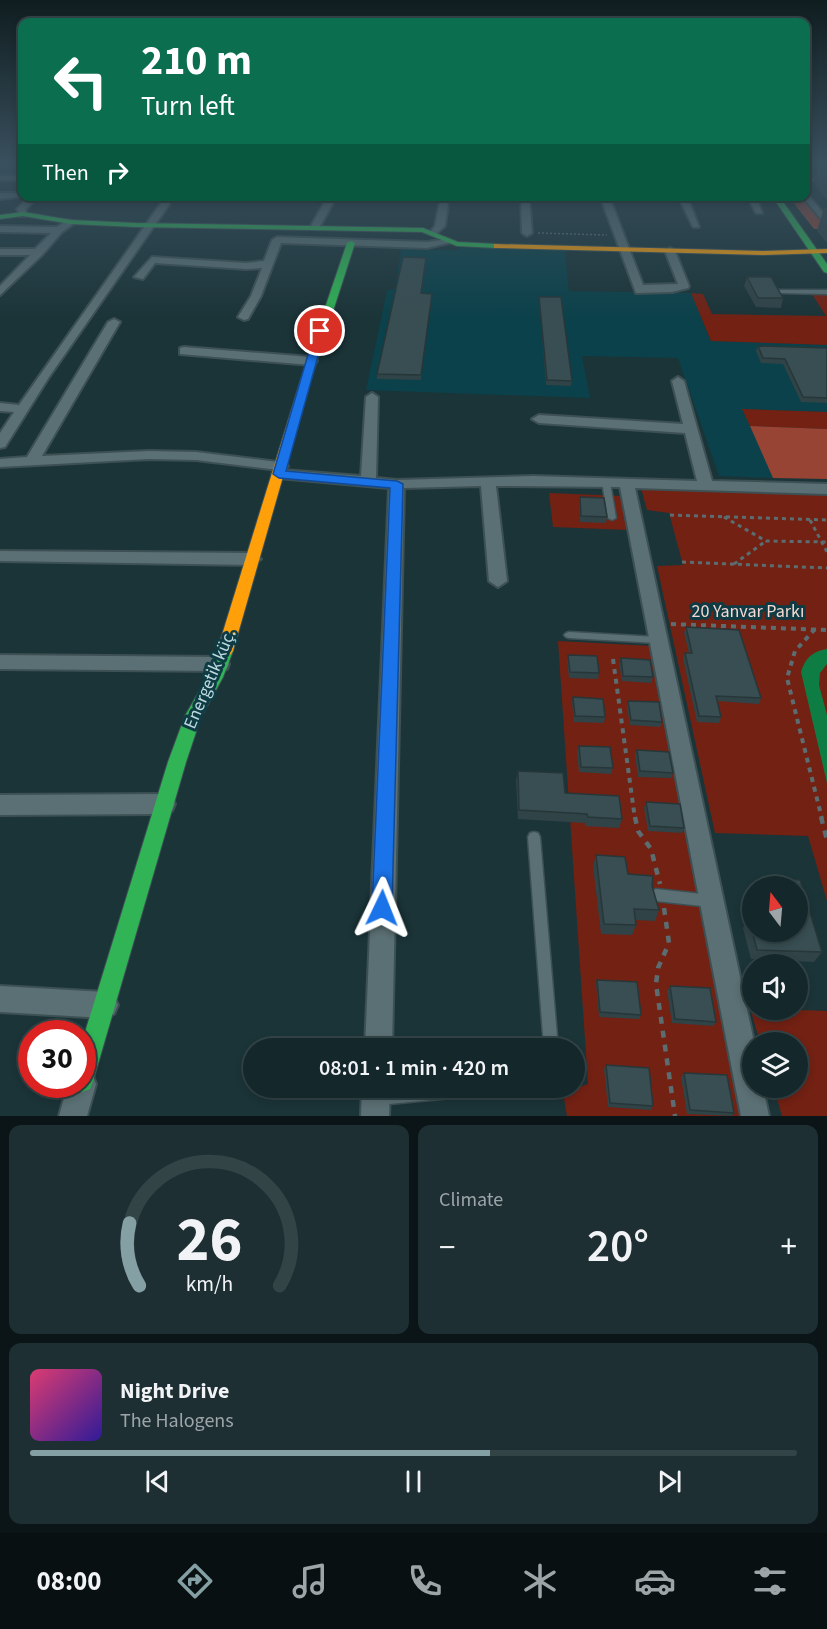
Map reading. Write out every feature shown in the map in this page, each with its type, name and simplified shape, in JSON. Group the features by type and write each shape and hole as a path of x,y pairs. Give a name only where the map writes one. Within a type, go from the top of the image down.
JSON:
{"street":[{"path":"30,216 65,226"},
{"path":"0,444 155,216"},
{"path":"316,226 322,216"},
{"path":"435,232 440,226 442,216"},
{"path":"526,216 527,233"},
{"path":"613,216 640,290 672,289 684,286 669,251"},
{"path":"692,216 696,225"},
{"path":"792,216 823,252"},
{"path":"798,216 823,252 827,270"},
{"path":"0,229 148,225 316,226 435,232 448,243"},
{"path":"0,292 65,226"},
{"path":"244,316 256,296 277,240 669,251 823,252"},
{"name":"Energetik küç.","path":"96,1036 164,804 193,716 220,664 311,361 351,243"},
{"path":"0,252 40,252"},
{"path":"139,277 152,260 246,266 267,264"},
{"path":"0,277 16,277"},
{"path":"32,461 114,322"},
{"path":"184,351 311,361"},
{"path":"678,381 706,486"},
{"path":"368,483 372,397"},
{"path":"0,407 23,409"},
{"path":"539,418 691,429"},
{"path":"0,463 149,454 196,456 368,483 488,481 827,489"},
{"path":"488,481 498,581"},
{"path":"617,483 655,632 755,1116"},
{"path":"378,1038 397,484"},
{"path":"0,556 253,559"},
{"path":"0,662 220,664"},
{"path":"0,805 164,804"},
{"path":"0,999 105,1005"},
{"name":"Energetik küç.","path":"73,1116 78,1098"}],"lane":[{"path":"779,291 827,292"},
{"path":"612,518 617,483"},
{"path":"569,635 655,632"},
{"path":"534,837 550,1038"},
{"path":"656,896 711,902"},
{"path":"376,1100 394,1098"}],"path":[{"path":"527,233 621,235"},
{"path":"670,515 827,520"},
{"path":"724,517 766,541 827,542"},
{"path":"810,519 827,552"},
{"path":"734,564 766,541"},
{"path":"682,562 827,568"},
{"path":"814,630 797,646 788,662 787,678 827,840"},
{"path":"655,632 827,630"}],"shaded area":[{"path":"804,216 817,216 827,229 814,229"},
{"path":"459,247 565,250 569,291 691,293 711,341 827,345 827,412 743,409 773,478 719,476 678,358 582,356 590,398 366,390 387,290 395,289 401,249 458,250"},
{"path":"750,426 827,429 827,479 773,478"},
{"path":"827,649 827,664 820,673 819,685 827,715 827,783 801,672 810,656"}],"green space":[{"path":"691,293 703,294 712,314 826,316 812,294 827,294 827,345 711,341"},
{"path":"742,409 827,412 827,429 750,426"},
{"name":"20 Yanvar Parkı","path":"641,488 827,494 827,901 808,836 715,833 657,566 683,565 669,513 647,510"},
{"path":"549,493 622,496 628,530 553,527"},
{"path":"558,641 653,646 744,1116 567,1116 564,1098 585,1098 585,1085 588,1084"},
{"path":"808,1010 827,1011 827,1116 782,1116 777,1098 808,1098 808,1032 757,1032 754,1020 808,1020"}],"building":[{"path":"403,257 426,258 421,293 432,294 421,375 377,374"},
{"path":"747,277 771,277 783,298 758,298"},
{"path":"539,297 561,297 572,381 547,380"},
{"path":"758,346 827,348 827,398 803,397 785,359 763,358"},
{"path":"580,497 604,498 607,517 581,516"},
{"path":"686,627 739,630 761,698 716,696 721,717 699,716 685,653 692,653"},
{"path":"568,655 597,656 599,673 570,672"},
{"path":"621,658 650,660 653,677 623,676"},
{"path":"573,697 603,699 605,717 575,716"},
{"path":"628,701 659,702 662,722 631,720"},
{"path":"579,746 610,747 613,768 581,767"},
{"path":"637,750 669,752 673,773 640,771"},
{"path":"518,771 563,773 565,793 619,796 622,819 588,817 587,814 519,810"},
{"path":"646,802 680,804 684,828 650,826"},
{"path":"596,855 625,857 628,874 653,876 652,886 659,910 634,909 636,925 604,924"},
{"path":"808,906 822,952 757,950 755,942 808,942"},
{"path":"597,980 637,982 641,1015 600,1012"},
{"path":"670,986 710,988 716,1022 675,1019"},
{"path":"606,1065 649,1068 653,1106 610,1103"},
{"path":"684,1073 727,1075 734,1113 690,1110"}],"traffic: fast":[{"path":"0,217 7,216"},
{"path":"35,216 71,222 136,225 423,230 457,244 497,246"},
{"path":"789,216 827,270"},
{"path":"306,379 351,243"},
{"path":"96,1034 177,762 193,716 215,677 225,651"}],"traffic: slow":[{"path":"497,246 763,253 827,251"},
{"path":"225,651 306,379"}],"route":[{"path":"320,331 279,474 397,484 382,908"}]}
